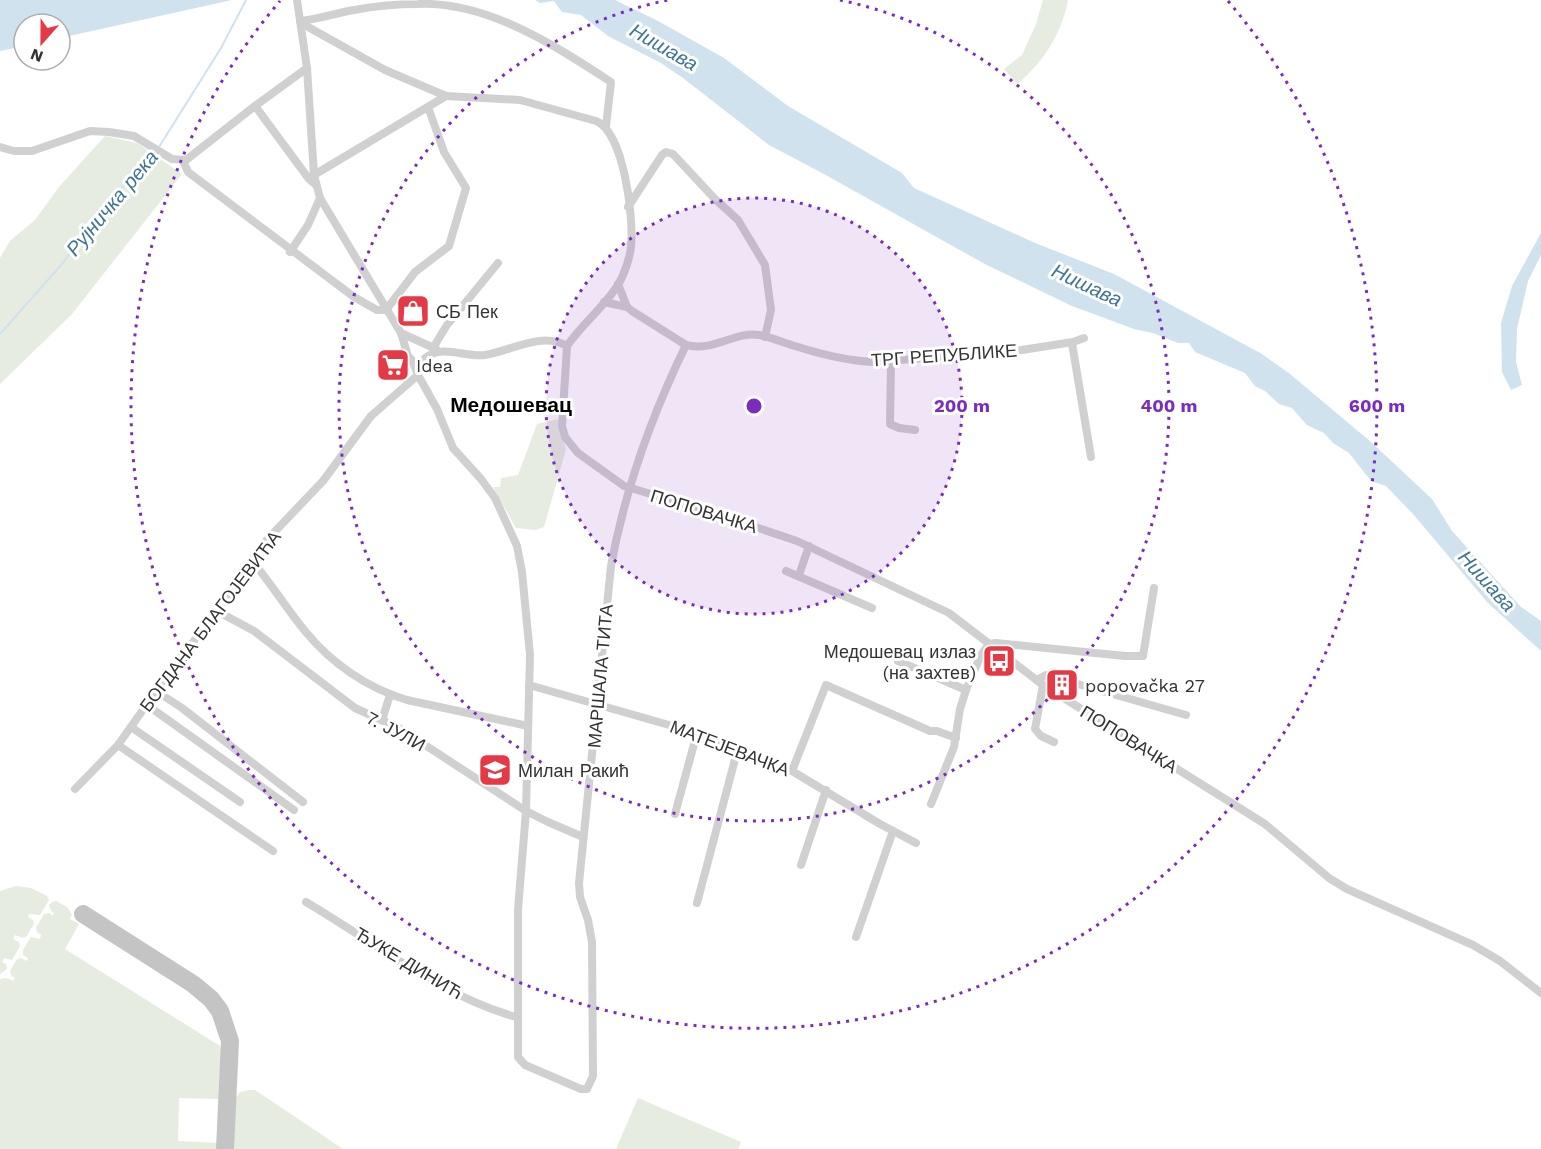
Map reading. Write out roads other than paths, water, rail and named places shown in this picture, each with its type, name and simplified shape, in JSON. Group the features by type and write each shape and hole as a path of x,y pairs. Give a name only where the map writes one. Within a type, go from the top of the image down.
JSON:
{"street":[{"path":"297,1 306,68 314,175 320,198 401,333 408,356 422,360 442,352 483,356 518,346 549,341 557,341 567,346 618,284 630,249 632,232 622,161 606,126 611,82 528,33 480,13 454,6 418,4 354,10 301,22"},
{"path":"301,22 384,70 446,96 520,100 596,121 606,126"},
{"path":"0,147 14,151 32,151 90,131 134,136 172,159 183,160 193,156 306,68"},
{"path":"314,175 446,96"},
{"path":"255,106 309,179 316,185"},
{"path":"387,310 415,272 449,246 466,188 444,152 428,107"},
{"path":"628,207 662,155 666,152 673,154 738,220 765,264 771,310 765,337"},
{"path":"183,160 188,172 290,252 365,304 377,310 387,310"},
{"path":"290,252 308,225 320,198"},
{"name":"БОГДАНА БЛАГОЈЕВИЋА","path":"75,789 118,745 217,611 262,545 323,481 371,416 422,360 447,325 498,263"},
{"path":"618,284 627,307"},
{"path":"604,302 627,307 686,345"},
{"path":"401,333 424,342 422,360 437,409 453,448 488,488 517,546 526,596 530,655 526,811 518,910 516,1017"},
{"name":"ТРГ РЕПУБЛИКЕ","path":"686,345 705,347 757,335 850,360 874,363 1015,351 1072,343 1084,338"},
{"path":"407,349 417,340"},
{"path":"1072,343 1092,458"},
{"name":"МАРШАЛА ТИТА","path":"516,1017 518,1057 521,1061 573,1087 587,1089 591,1083 593,1069 592,942 588,920 580,897 579,883 611,566 617,534 630,489 662,396 686,345"},
{"name":"ПОПОВАЧКА","path":"567,346 562,426 564,433 586,461 616,482 630,489 714,513 809,546 949,613 1040,683 1265,824 1329,878 1347,889 1473,945 1500,961 1541,993"},
{"path":"891,362 890,424 898,428 915,430"},
{"path":"799,575 809,546"},
{"path":"252,561 316,643 352,675 390,695 528,726"},
{"path":"786,571 872,608"},
{"path":"931,804 954,747 960,709 966,690 981,655 989,644 1143,656 1154,588"},
{"name":"7. ЈУЛИ","path":"217,611 254,632 354,708 399,729 526,811 583,837"},
{"path":"898,661 966,690"},
{"path":"1054,742 1041,736 1035,729 1040,683 1046,675 1186,715"},
{"name":"МАТЕЈЕВАЧКА","path":"529,685 697,733 738,748 792,771 916,843"},
{"path":"792,771 826,685 930,731 937,730 956,738"},
{"path":"156,692 182,708 303,802"},
{"path":"382,720 390,695"},
{"path":"147,705 294,810"},
{"path":"131,727 240,802"},
{"path":"675,814 697,733"},
{"path":"118,745 273,851"},
{"path":"697,903 738,748"},
{"path":"801,865 826,790"},
{"path":"856,937 893,831"},
{"name":"ЂУКЕ ДИНИЋ","path":"306,902 445,988 491,1009 516,1017"}],"water":[{"path":"0,0 232,0 72,35 72,12 12,12 12,48 0,51"},
{"name":"Нишава","path":"535,0 615,0 724,58 788,106 902,173 914,188 1035,243 1114,274 1262,354 1290,374 1371,442 1432,499 1452,531 1521,607 1541,621 1541,651 1488,603 1413,514 1386,486 1371,481 1349,453 1333,443 1324,433 1307,425 1292,408 1279,404 1265,391 1255,386 1245,373 1195,352 1189,343 1178,343 1072,306 983,263 769,145 683,78 661,63 608,36 581,15 562,12 554,1 540,3"},
{"path":"1541,233 1541,255 1528,281 1517,329 1516,362 1522,385 1511,390 1502,372 1501,323 1512,286"}],"waterway":[{"name":"Рујничка река","path":"159,147 221,48 246,0"},
{"name":"Рујничка река","path":"0,334 62,264 106,204 156,152"}],"place":[{"name":"СБ Пек","path":"413,311"},
{"name":"Idea","path":"393,365"},
{"name":"Медошевац излаз (на захтев)","path":"999,661"},
{"name":"popovačka 27","path":"1062,685"},
{"name":"Милан Ракић","path":"495,770"}],"district":[{"name":"Медошевац","path":"511,404"}]}
